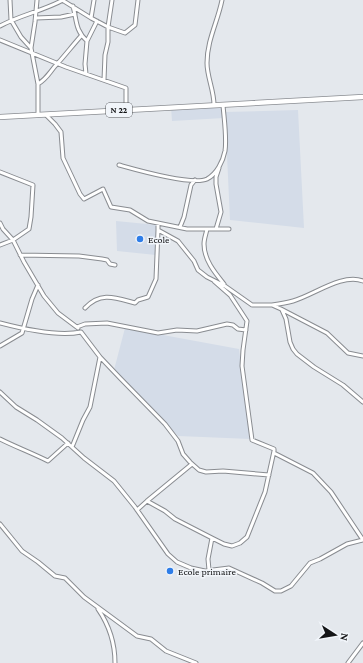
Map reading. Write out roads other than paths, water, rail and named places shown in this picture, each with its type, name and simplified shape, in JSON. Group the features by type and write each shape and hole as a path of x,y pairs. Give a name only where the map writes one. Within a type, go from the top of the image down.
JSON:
{"main road":[{"name":"N 22","path":"0,117 363,97"}],"street":[{"path":"10,0 11,20 21,37 31,48"},
{"path":"37,0 36,18 31,48 38,84 38,115"},
{"path":"0,26 11,20 36,12 62,0 108,27 125,33 134,27 136,22 138,0"},
{"path":"91,18 94,0"},
{"path":"104,80 105,56 109,36 108,27 112,0"},
{"path":"214,105 213,92 207,69 207,55 222,0"},
{"path":"73,6 76,25 81,36 87,41"},
{"path":"36,18 61,17 75,14"},
{"path":"86,74 85,64 87,41 97,21"},
{"path":"38,84 46,79 57,63 67,54 81,36"},
{"path":"0,40 57,63 126,88 126,110"},
{"path":"216,229 221,212 216,177 225,149 223,105"},
{"path":"46,115 61,132 63,158 80,194 84,199 104,189 111,207 130,210 148,221 187,229 229,229"},
{"path":"119,166 170,178 206,180 219,166"},
{"path":"0,172 33,185 30,227 13,240 0,245"},
{"path":"180,227 184,217 191,185 195,180"},
{"path":"85,308 91,301 102,298 110,297 135,303 138,300 147,298 156,279 158,222"},
{"path":"0,223 3,229 13,240 38,285 58,314 77,327 100,357 166,424 178,441 183,454 192,464 199,470 206,472 269,475"},
{"path":"207,228 204,244 206,254 212,268 225,286"},
{"path":"0,392 16,407 38,420 114,481 137,510 168,554 178,562 191,568 205,571 229,568 262,583 275,591 281,591 291,586 310,563 347,544 363,540 331,492 313,472 274,453 274,450 270,447 252,440 242,366 247,321 230,295 198,270 194,261 178,240 158,230"},
{"path":"20,255 79,256 107,260 110,264 115,265"},
{"path":"214,281 225,286 252,305 272,305 294,300 326,286 351,279 363,281"},
{"path":"0,346 22,332 24,329 32,299 38,285"},
{"path":"272,305 327,333 348,353 363,356"},
{"path":"281,309 286,319 290,342 297,354 314,367 343,385 363,402"},
{"path":"0,323 24,329 64,333 81,332"},
{"path":"77,327 85,324 107,323 158,333 177,330 202,331 227,324 238,329 246,330"},
{"path":"72,447 90,407 100,357"},
{"path":"0,439 20,450 34,454 48,461 68,443"},
{"path":"147,501 165,511 175,519 224,544 232,546 240,543 247,537 265,492 274,453"},
{"path":"137,510 192,464"},
{"path":"0,524 22,551 55,576 65,578 84,597 137,636 151,639 166,651 196,663"},
{"path":"209,570 208,559 212,538"},
{"path":"96,605 106,621 115,651 114,663"},
{"path":"348,663 363,643"}],"place":[{"name":"Ecole","path":"140,239"},
{"name":"Ecole primaire","path":"170,571"}]}
